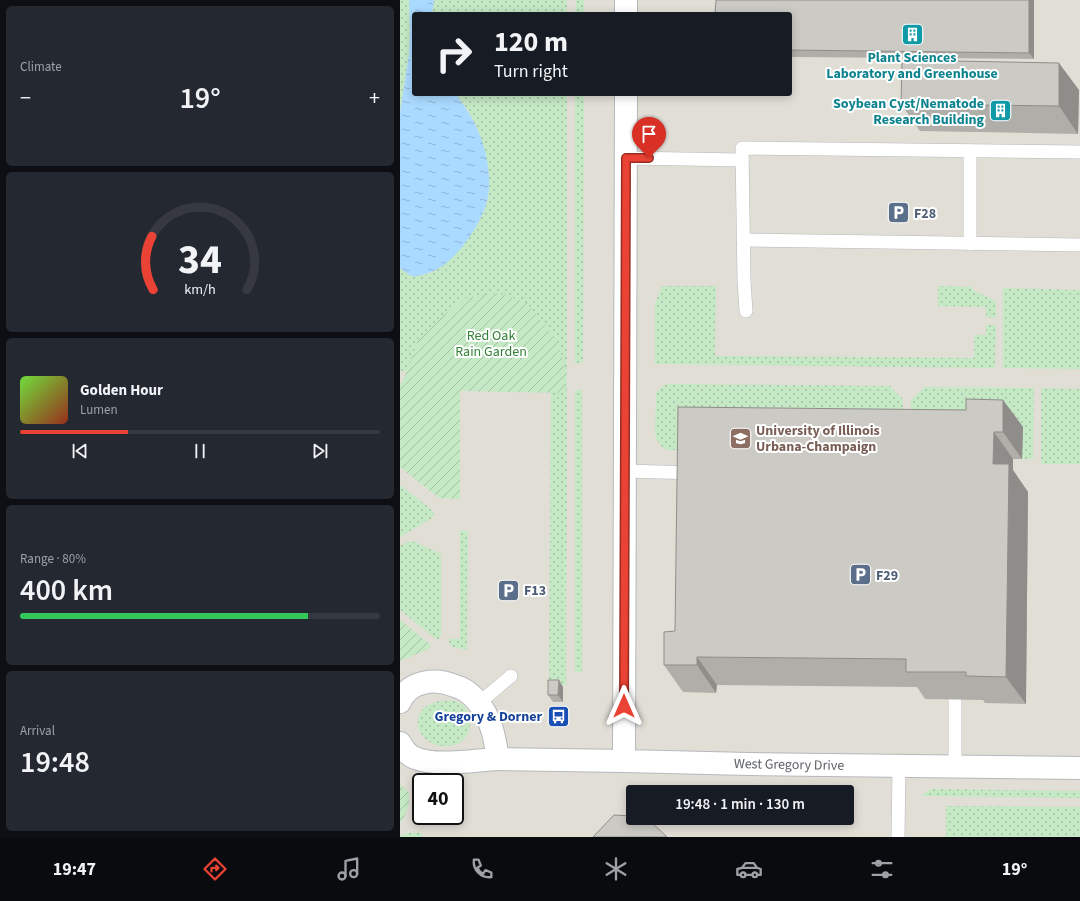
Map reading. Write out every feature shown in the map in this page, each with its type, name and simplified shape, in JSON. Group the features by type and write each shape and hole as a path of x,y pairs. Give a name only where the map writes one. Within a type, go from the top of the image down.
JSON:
{"street":[{"path":"626,0 626,12"},
{"path":"624,761 626,96"},
{"path":"400,702 402,697 414,686 430,681 446,682 466,690 482,708 494,733 498,759"},
{"name":"West Gregory Drive","path":"400,743 402,748 414,758 434,763 498,759 1080,768"}],"lane":[{"path":"746,311 744,281 742,148 1080,152"},
{"path":"970,151 970,244"},
{"path":"626,158 742,160"},
{"path":"743,240 1080,245"},
{"path":"625,471 697,473"},
{"path":"478,704 511,676"},
{"path":"955,699 955,766"},
{"path":"898,837 899,766"}],"shaded area":[{"name":"University of Illinois Urbana-Champaign","path":"400,0 1080,0 1080,837 400,837"}],"green space":[{"path":"400,0 409,0 410,30 409,54 400,113"},
{"path":"434,0 567,0 567,12 432,12"},
{"path":"576,0 584,0 584,12 575,12"},
{"path":"457,96 567,96 567,372 423,374 400,371 400,268 409,273 420,275 435,271 445,262 470,233 480,219 486,204 489,187 488,167 481,139 470,115"},
{"path":"575,96 584,96 583,363 575,363"},
{"path":"662,286 716,286 715,356 974,358 974,335 986,335 986,325 996,325 995,368 655,364 655,303"},
{"path":"938,286 973,287 973,290 996,301 996,318 986,317 986,307 938,306"},
{"path":"1003,288 1080,290 1080,369 1003,368"},
{"name":"Red Oak Rain Garden","path":"498,293 527,303 557,341 567,372 566,393 460,391 460,499 439,498 400,467 400,383 402,383 419,338 466,298"},
{"path":"551,383 567,383 566,685 549,685"},
{"path":"667,384 892,386 892,389 903,399 903,436 697,450 667,450 661,446 655,433 656,394 660,388"},
{"path":"923,387 1034,388 1033,459 1022,459 911,426 911,400 923,389"},
{"path":"1041,388 1080,389 1080,464 1041,464"},
{"path":"575,390 582,390 582,672 575,672"},
{"path":"400,485 431,509 434,514 429,520 400,537"},
{"path":"460,530 468,531 467,650 450,646 449,639 460,639"},
{"path":"409,541 415,542 441,554 441,636 439,639 436,639 400,610 400,546"},
{"path":"400,620 431,645 429,649 400,661"},
{"path":"442,701 455,701 462,704 467,709 469,716 469,730 466,737 461,742 454,745 441,746 430,742 423,736 419,728 418,719 422,710 429,704"},
{"path":"400,785 407,790 409,798 406,814 400,823"},
{"path":"931,789 1080,791 1080,798 921,796"},
{"path":"946,806 1080,807 1080,837 946,837"},
{"path":"407,833 422,833 422,837 400,837 401,835"}],"water":[{"path":"409,0 434,0 432,12 412,12 412,96 457,96 470,115 478,131 487,158 489,177 486,205 476,226 463,246 447,263 434,271 416,276 409,275 400,268 400,113 409,54"}],"building":[{"name":"Plant Sciences Laboratory and Greenhouse","path":"716,0 1029,0 1029,53 792,50 792,12 715,12"},
{"path":"902,60 1059,63 1059,106 901,104"},
{"name":"F29","path":"966,399 1003,400 1003,432 994,432 993,464 1009,464 1006,677 966,676 966,672 906,672 906,659 697,657 697,665 664,665 664,632 675,631 678,407 966,410"},
{"path":"548,680 559,680 558,695 548,695"},
{"path":"614,815 626,816 626,825 654,825 667,837 593,837"}],"place":[{"name":"Plant Sciences Laboratory and Greenhouse","path":"912,35"},
{"name":"Soybean Cyst/Nematode Research Building","path":"1000,111"},
{"name":"F28","path":"898,213"},
{"name":"University of Illinois Urbana-Champaign","path":"740,438"},
{"name":"F29","path":"861,575"},
{"name":"F13","path":"509,590"},
{"name":"Gregory & Dorner","path":"558,716"}],"route":[{"path":"624,706 626,158 649,158"}]}
